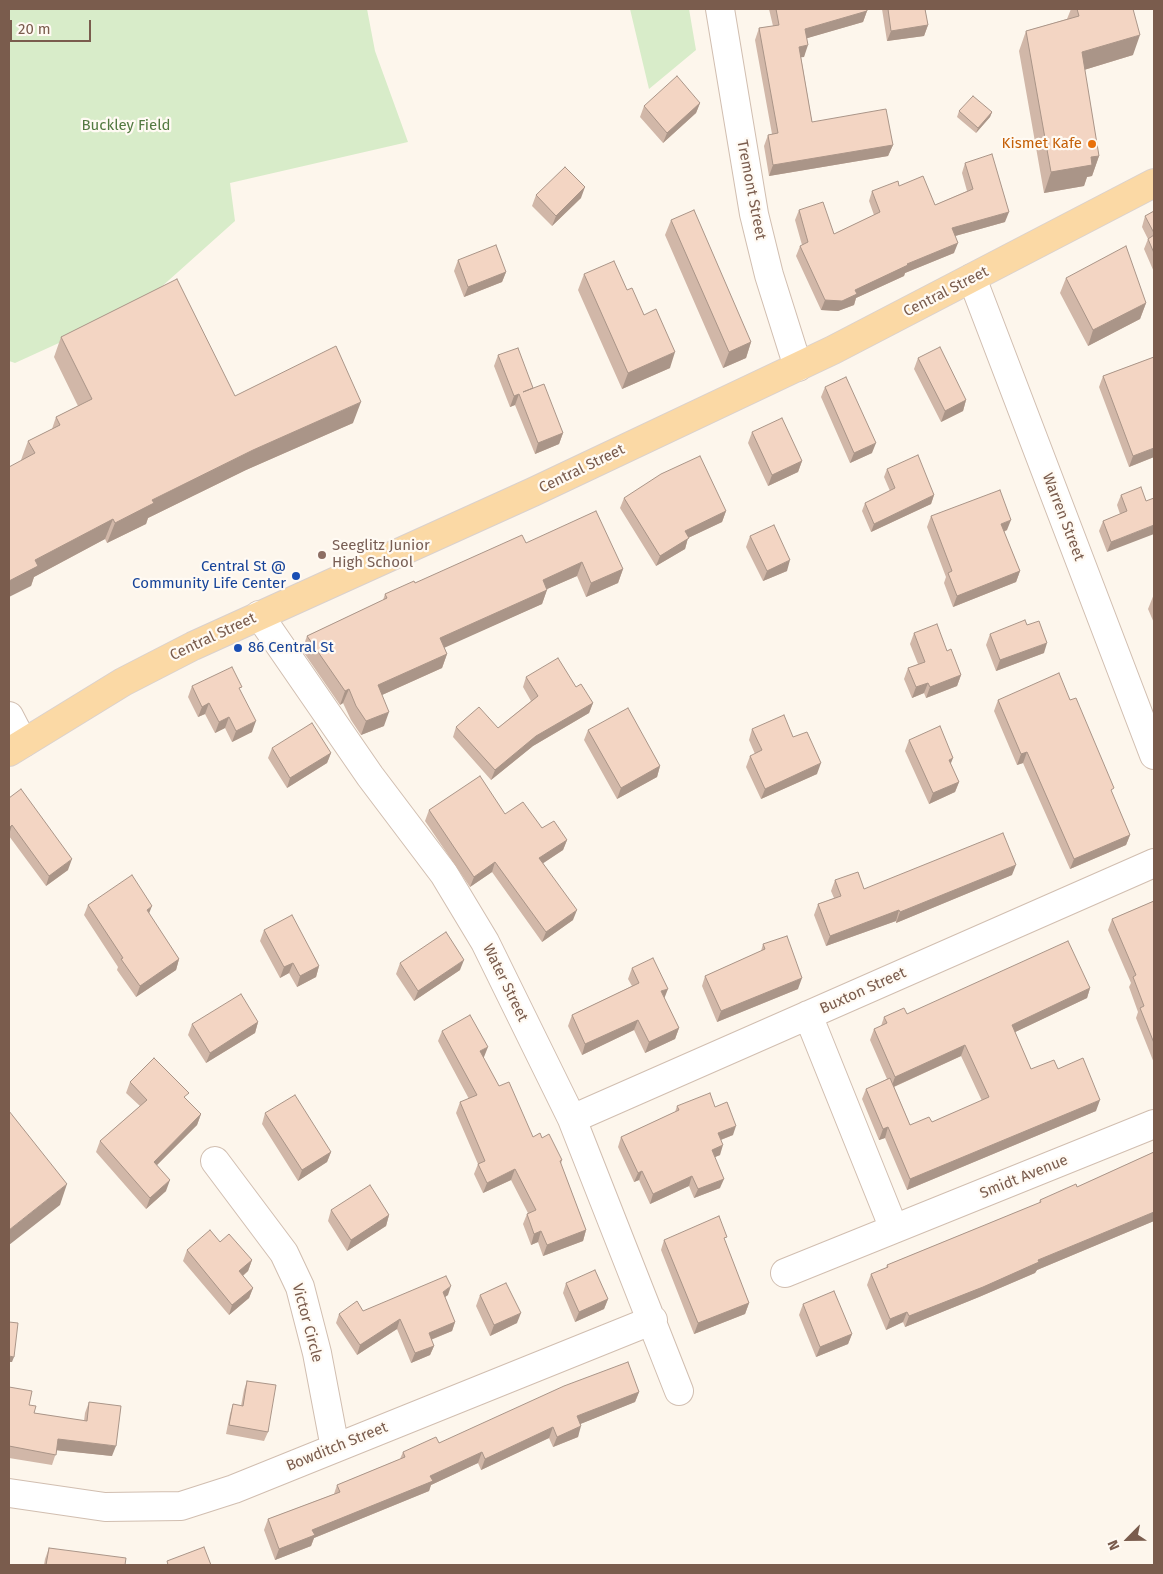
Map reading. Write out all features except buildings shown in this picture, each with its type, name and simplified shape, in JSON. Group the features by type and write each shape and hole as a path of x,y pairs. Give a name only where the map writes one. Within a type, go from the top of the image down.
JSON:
{"main road":[{"name":"Central Street","path":"16,748 123,682 259,615 533,492 798,367 1154,183"}],"street":[{"name":"Tremont Street","path":"720,9 754,214 769,276 798,367"},
{"name":"Warren Street","path":"972,278 1154,755"},
{"name":"Water Street","path":"259,615 370,776 444,874 485,942 572,1119 653,1320 679,1391"},
{"path":"9,716 16,748"},
{"name":"Buxton Street","path":"572,1119 1154,863"},
{"path":"808,1015 894,1229"},
{"name":"Smidt Avenue","path":"786,1273 1154,1124"},
{"name":"Victor Circle","path":"215,1161 284,1253 300,1287 317,1353 335,1448"},
{"name":"Bowditch Street","path":"9,1493 105,1507 181,1506 234,1489 653,1320"}],"green space":[{"name":"Buckley Field","path":"9,9 367,9 375,51 408,142 230,183 235,221 140,306 15,363 9,361"},
{"path":"630,9 689,9 696,50 649,89"}],"place":[{"name":"Kismet Kafe","path":"1092,144"},
{"name":"Seeglitz Junior High School","path":"322,555"},
{"name":"Central St @ Community Life Center","path":"296,576"},
{"name":"86 Central St","path":"238,648"}]}
